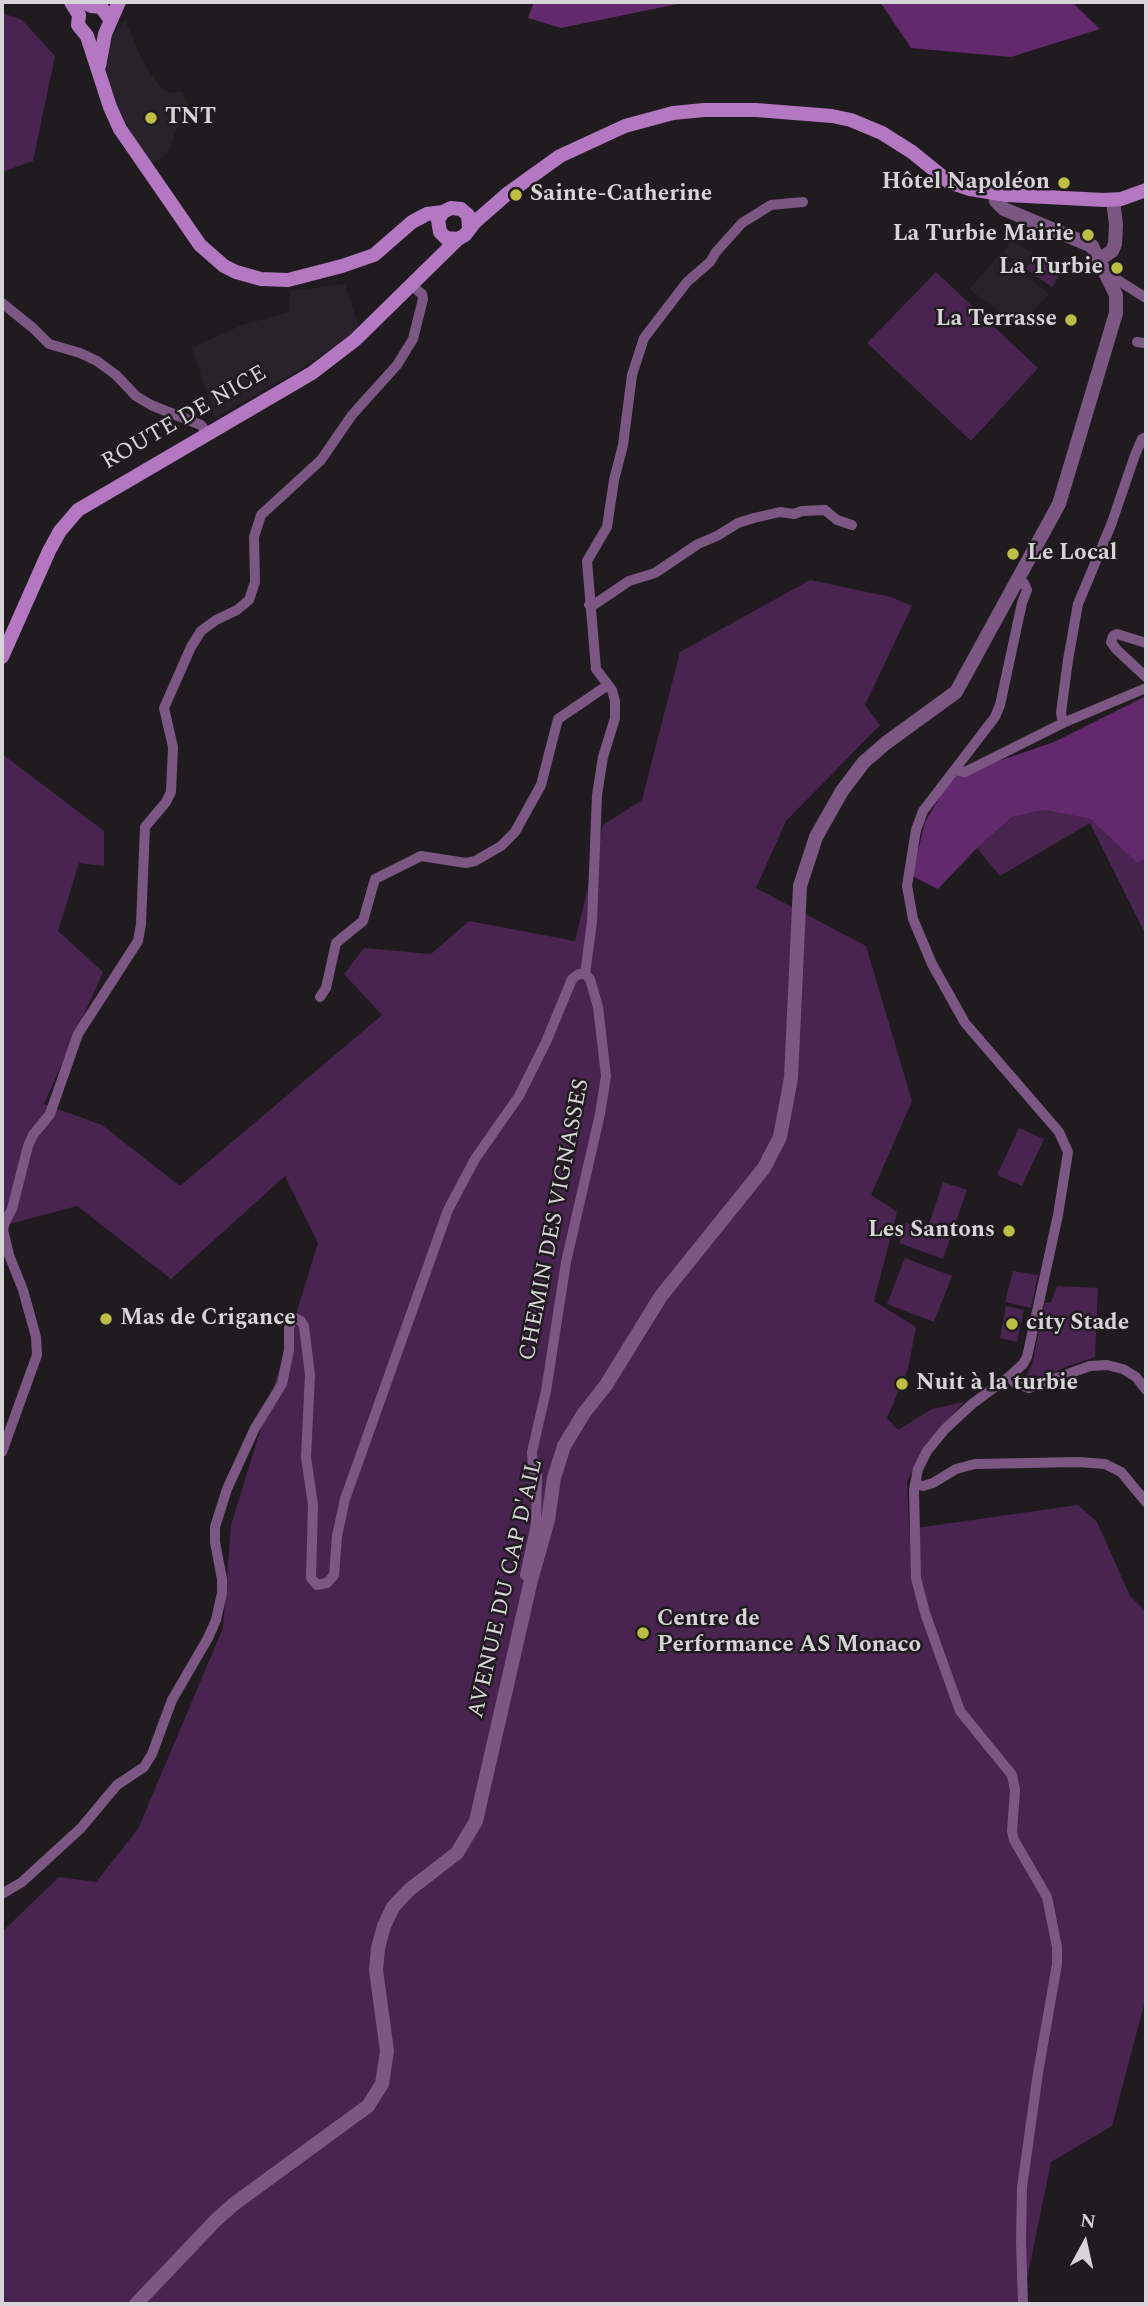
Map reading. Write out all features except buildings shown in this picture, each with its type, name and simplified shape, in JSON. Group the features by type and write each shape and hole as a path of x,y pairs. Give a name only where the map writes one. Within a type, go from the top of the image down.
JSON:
{"main road":[{"path":"71,2 96,9 110,24 105,34 99,67"},
{"path":"105,34 96,38 80,30 96,9 119,2"},
{"path":"88,36 110,107 120,129 200,245 224,266 261,279 288,280 374,255 412,222 441,224 450,239 458,239 495,205 560,156 600,136 648,118 673,113 731,109 800,112 842,118 867,125 895,140 948,182 995,194 1113,200 1146,190"},
{"path":"439,258 441,224 456,208 465,211 495,205"},
{"path":"465,211 469,228"},
{"name":"ROUTE DE NICE","path":"2,657 49,551 68,519 89,502 312,373 355,340 458,239"}],"street":[{"path":"995,194 996,201 1004,209 1088,244 1097,254 1112,251 1116,225 1113,200"},
{"name":"CHEMIN DES VIGNASSES","path":"531,1580 525,1575 525,1566 536,1524 537,1476 533,1470 532,1452 546,1391 566,1262 600,1114 606,1076 598,1007 590,979 585,974 592,922 597,795 603,757 615,718 615,701 612,690 596,669 587,561 607,527 614,480 623,445 632,375 644,338 687,282 710,262 742,223 771,205 803,202"},
{"name":"AVENUE DU CAP D'AIL","path":"136,2304 216,2220 369,2106 382,2084 387,2051 376,1970 384,1926 393,1907 409,1890 457,1853 476,1821 531,1580 548,1520 554,1478 564,1446 584,1413 606,1385 661,1296 764,1168 780,1136 791,1078 800,886 807,861 821,828 842,791 864,762 956,692 1059,504 1116,313 1116,295 1097,254"},
{"path":"1110,279 1116,279 1146,298"},
{"path":"2,1452 37,1355 33,1325 8,1251 5,1222 12,1209 28,1146 33,1135 50,1114 78,1034 138,941 145,827 166,803 171,792 173,747 164,708 201,631 249,600 255,582 254,537 261,516 321,460 352,415 397,365 414,339 423,299 422,294 412,286"},
{"path":"2,303 49,344 97,361 116,375 136,396 150,405 201,425 207,433"},
{"path":"1063,723 1061,713 1078,604 1144,438"},
{"path":"589,605 595,604 629,581 655,573 689,549 746,520 775,513 825,510 837,520 852,525"},
{"path":"1018,580 1024,583 1027,590 1000,705 995,717 923,811 916,830 907,886 913,919 932,964 965,1023 1059,1132 1068,1152 1056,1226 1027,1357 1010,1376 972,1404 945,1429 927,1451 918,1469 915,1484 916,1578 925,1613 960,1710 1012,1775 1015,1790 1012,1831 1014,1840 1046,1896 1057,1947 1057,1964 1022,2187 1023,2304"},
{"path":"1146,643 1117,634 1112,636 1111,642 1146,677"},
{"path":"320,997 326,988 336,943 363,921 378,876 421,856 466,863 501,846 515,832 541,785 558,719 608,685"},
{"path":"955,770 965,772 1063,723 1146,688"},
{"path":"2,1894 22,1882 81,1828 117,1785 144,1767 152,1754 172,1700 216,1620 222,1579 215,1527 227,1489 255,1428 282,1384 289,1350 289,1328 295,1318 304,1326 310,1375 306,1457 313,1505 312,1578 317,1585 327,1583 334,1575 337,1536 345,1499 448,1210 475,1158 519,1096 546,1042 572,979 579,974 585,974"},
{"path":"1010,1376 1015,1383 1029,1388 1090,1366 1107,1365 1123,1369 1136,1377 1146,1390"},
{"path":"915,1484 923,1486 933,1483 956,1469 975,1464 1105,1464 1121,1472 1146,1502"},
{"path":"537,1476 554,1478"}],"shaded area":[{"path":"534,2 687,2 561,28 528,18"},
{"path":"880,2 1072,2 1100,29 1011,57 911,48"},
{"path":"2,13 22,20 55,56 33,161 2,172"},
{"path":"125,20 143,62 162,90 169,93 182,91 191,112 176,129 169,152 151,165 112,94 105,65 111,37"},
{"path":"1011,240 1063,271 1053,288 1003,253"},
{"path":"1000,254 1049,294 1019,326 969,289"},
{"path":"1036,256 1060,272 1052,287 1026,269"},
{"path":"936,272 1038,368 971,441 867,343"},
{"path":"345,284 359,328 311,363 215,418 192,348 242,325 289,312 290,291"},
{"path":"810,580 891,597 912,606 865,705 880,725 786,821 756,888 866,946 912,1101 871,1195 897,1212 874,1301 916,1327 908,1369 887,1418 898,1430 932,1409 964,1402 930,1440 907,1481 909,1529 1078,1505 1097,1522 1130,1596 1146,1612 1146,1997 1112,2126 1051,2162 1022,2304 2,2304 2,1932 59,1877 96,1882 138,1829 223,1628 231,1525 318,1243 285,1176 171,1279 77,1206 2,1226 2,754 104,831 104,866 79,863 58,931 103,972 44,1104 102,1125 180,1186 382,1015 344,974 364,948 431,954 469,921 575,941 603,825 642,800 680,652"},
{"path":"1146,696 1146,859 1137,863 1090,819 1045,810 1012,817 977,848 938,889 912,876 925,822 952,777 1054,742"},
{"path":"1045,810 1090,819 1137,863 1146,859 1146,935 1090,823 1000,876 977,848 1012,817"},
{"path":"1019,1128 1044,1139 1022,1186 997,1175"},
{"path":"943,1182 967,1190 943,1259 899,1243 906,1223 927,1230"},
{"path":"905,1258 952,1276 934,1322 887,1304"},
{"path":"1013,1271 1038,1275 1031,1308 1005,1302"},
{"path":"1057,1286 1098,1288 1095,1357 1065,1367 1042,1379 1031,1380 1027,1374 1032,1364 1045,1303 1051,1302"},
{"name":"city Stade","path":"1006,1306 1024,1310 1017,1342 1000,1338"}],"place":[{"name":"TNT","path":"151,118"},
{"name":"Hôtel Napoléon","path":"1064,183"},
{"name":"Sainte-Catherine","path":"516,195"},
{"name":"La Turbie Mairie","path":"1088,235"},
{"name":"La Turbie","path":"1117,268"},
{"name":"La Terrasse","path":"1071,320"},
{"name":"Le Local","path":"1013,554"},
{"name":"Les Santons","path":"1009,1231"},
{"name":"Mas de Crigance","path":"106,1319"},
{"name":"city Stade","path":"1012,1324"},
{"name":"Nuit à la turbie","path":"902,1384"},
{"name":"Centre de Performance AS Monaco","path":"643,1633"}]}
